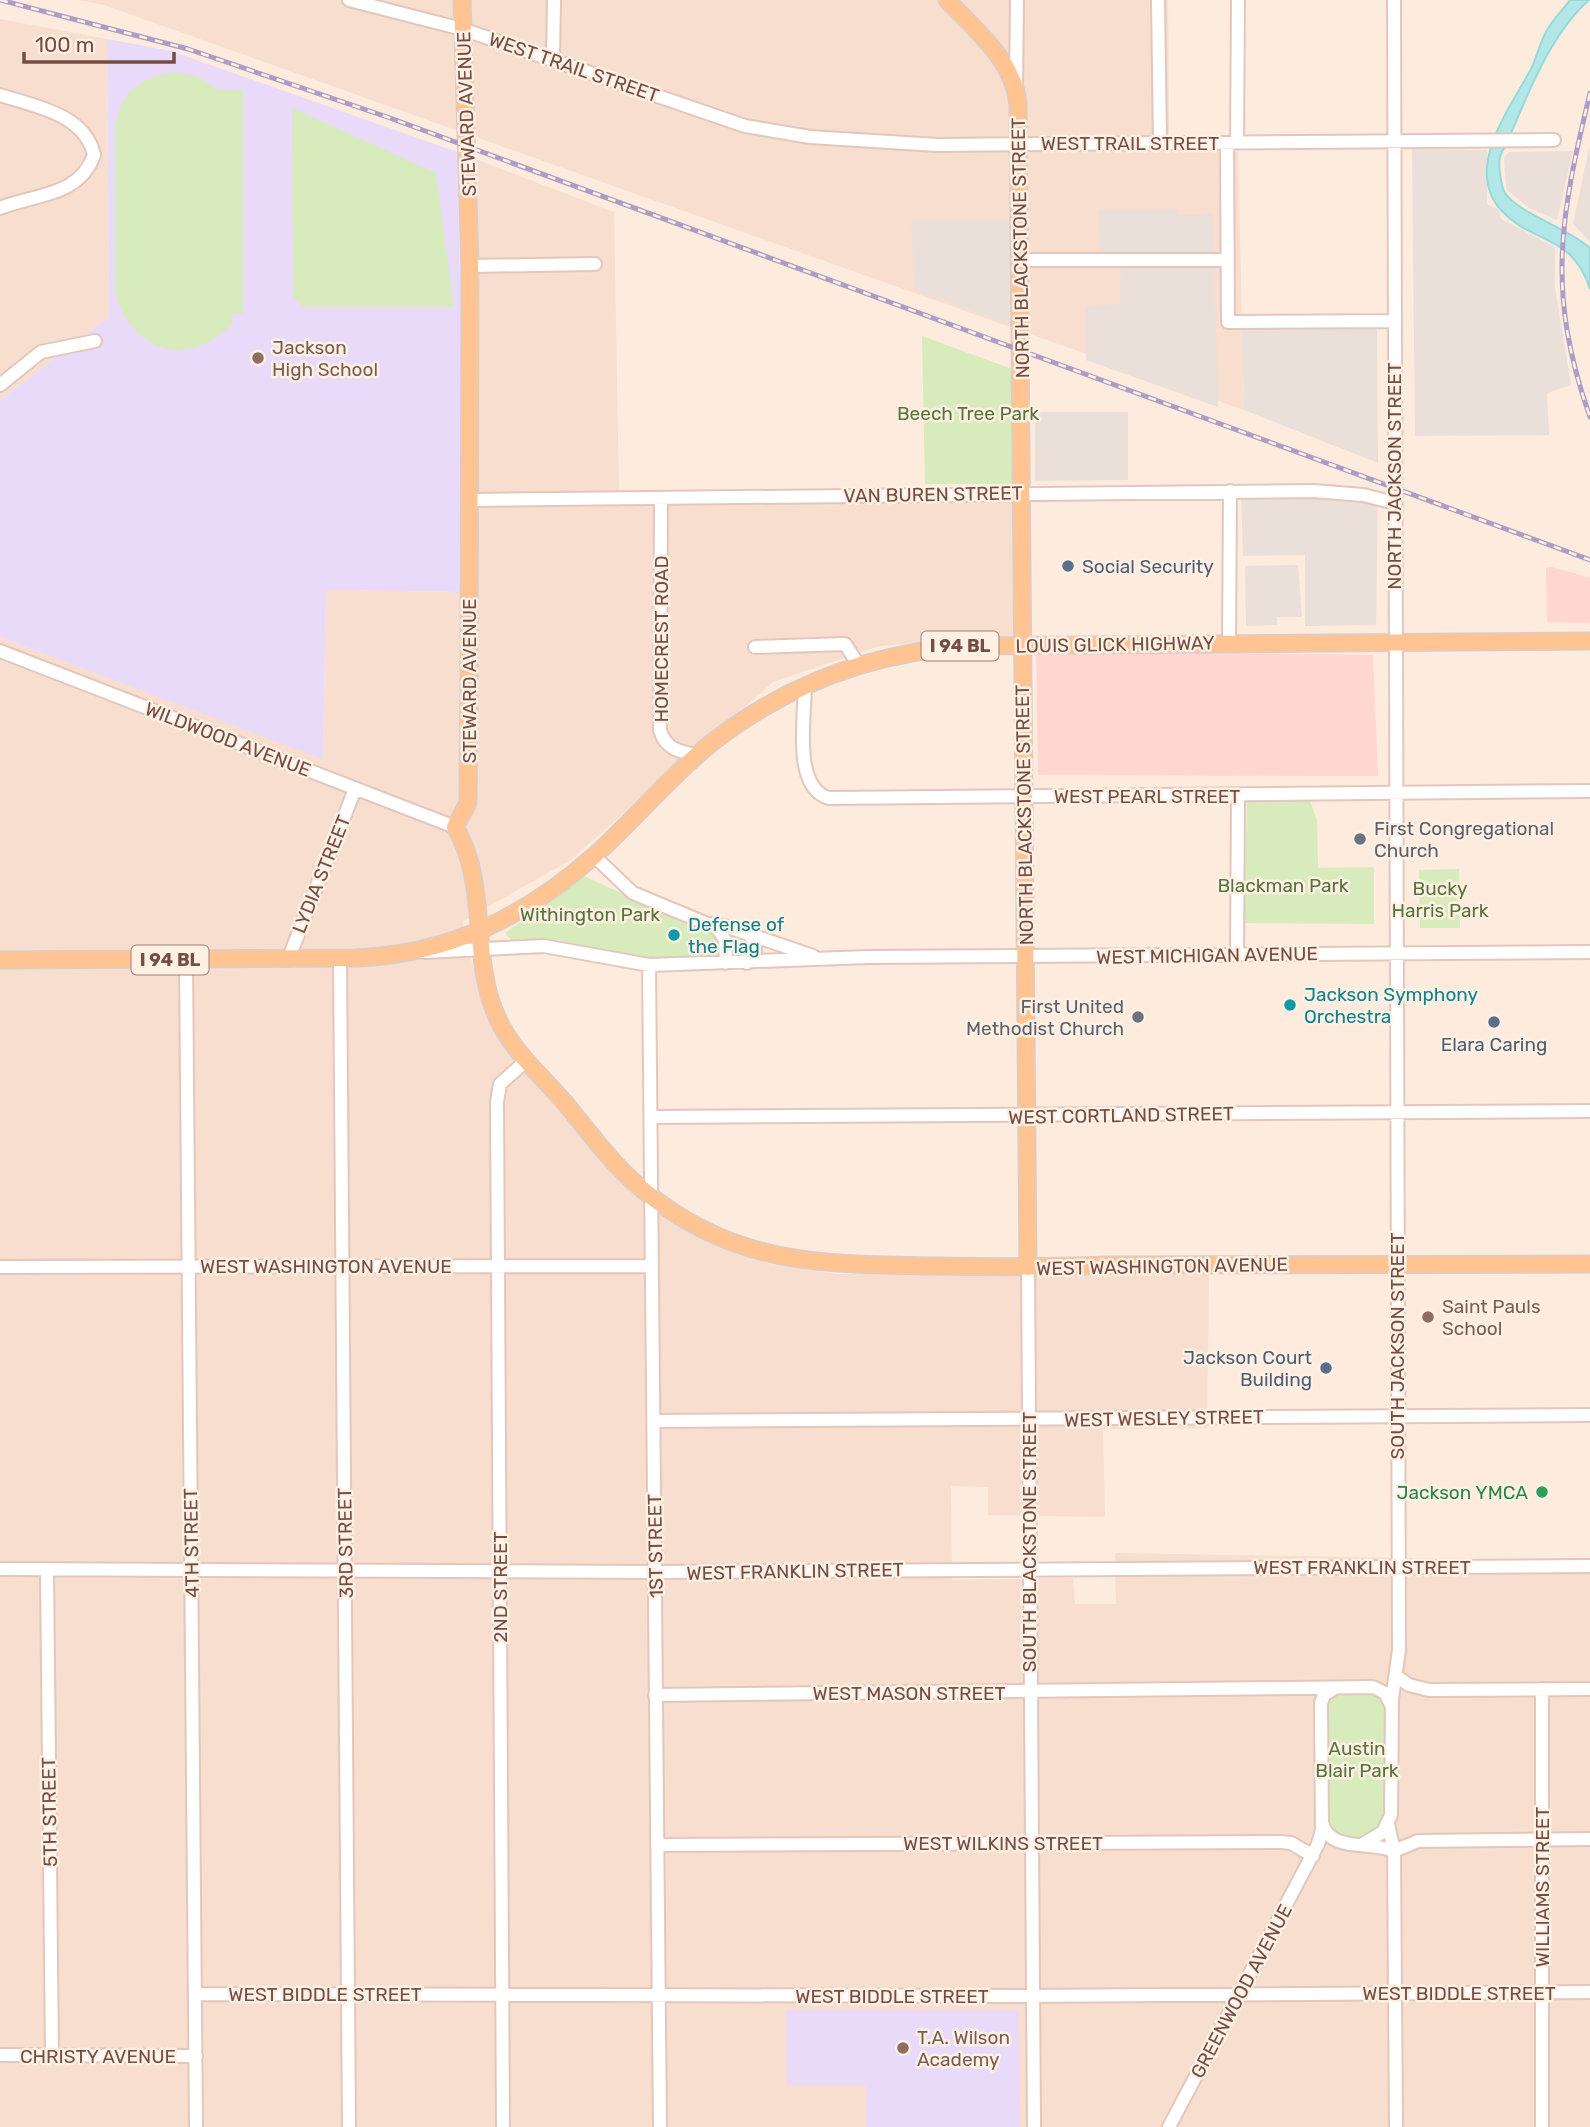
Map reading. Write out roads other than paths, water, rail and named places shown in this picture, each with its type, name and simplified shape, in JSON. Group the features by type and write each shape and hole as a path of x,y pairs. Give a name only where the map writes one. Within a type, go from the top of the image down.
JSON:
{"main road":[{"name":"STEWARD AVENUE","path":"455,827 467,809 468,797 470,266 469,140 462,0"},
{"path":"947,0 999,57 1016,89"},
{"name":"NORTH BLACKSTONE STREET","path":"1016,89 1021,260 1025,958"},
{"name":"LOUIS GLICK HIGHWAY","path":"348,958 418,951 479,932 528,904 594,856 697,755 740,722 805,685 858,664 927,649 1023,645 1590,641"},
{"path":"455,827 467,852 482,951 496,1016 527,1060 612,1161 651,1197"},
{"name":"I 94 BL","path":"0,960 348,958"},
{"name":"SOUTH BLACKSTONE STREET","path":"1025,958 1028,1267"},
{"name":"WEST WASHINGTON AVENUE","path":"651,1197 688,1221 736,1243 776,1256 811,1262 1028,1267 1590,1264"}],"street":[{"name":"WEST TRAIL STREET","path":"349,0 462,29 553,58 708,114 780,132 901,145 1554,140"},
{"path":"553,58 554,0"},
{"name":"NORTH BLACKSTONE STREET","path":"1016,89 1017,0"},
{"path":"1158,0 1160,141"},
{"path":"1238,0 1227,260 1228,322 1394,321"},
{"name":"NORTH JACKSON STREET","path":"1394,0 1396,952"},
{"path":"0,95 55,112 86,135 94,155 89,168 73,183 55,193 0,208"},
{"path":"1021,260 1227,260"},
{"path":"470,266 595,264"},
{"path":"0,386 41,352 95,341"},
{"path":"1229,643 1230,491"},
{"name":"VAN BUREN STREET","path":"470,500 1314,491 1363,495 1395,503"},
{"name":"HOMECREST ROAD","path":"661,498 660,730 664,740 672,748 697,755"},
{"path":"755,647 845,645 858,664"},
{"name":"WILDWOOD AVENUE","path":"0,650 455,827"},
{"name":"WEST PEARL STREET","path":"805,685 805,774 810,786 820,796 837,799 1590,791"},
{"name":"LYDIA STREET","path":"288,960 355,789"},
{"path":"1237,955 1238,796"},
{"name":"WEST MICHIGAN AVENUE","path":"594,856 633,893 710,924 824,958"},
{"path":"710,924 724,936 726,963"},
{"path":"747,933 754,939 756,948 747,963"},
{"name":"WEST MICHIGAN AVENUE","path":"418,951 482,951 544,946 630,964 649,965 824,958 1590,952"},
{"name":"SOUTH JACKSON STREET","path":"1396,952 1399,1650 1392,1707 1392,1810 1388,1824 1394,1851 1396,2127"},
{"name":"3RD STREET","path":"348,958 342,1266 349,2127"},
{"name":"4TH STREET","path":"186,960 196,2127"},
{"name":"1ST STREET","path":"649,965 660,2127"},
{"name":"2ND STREET","path":"503,2127 497,1094 503,1080 527,1060"},
{"name":"WEST CORTLAND STREET","path":"652,1117 1590,1111"},
{"name":"WEST WASHINGTON AVENUE","path":"0,1267 651,1266"},
{"name":"SOUTH BLACKSTONE STREET","path":"1028,1267 1034,2127"},
{"name":"WEST WESLEY STREET","path":"654,1421 1590,1415"},
{"name":"WEST FRANKLIN STREET","path":"0,1569 656,1572 1590,1566"},
{"name":"5TH STREET","path":"47,1569 52,2055"},
{"path":"1395,1676 1409,1685 1429,1690 1590,1689"},
{"name":"WEST MASON STREET","path":"655,1695 1307,1689 1373,1687 1387,1684 1395,1676"},
{"path":"1373,1687 1385,1693 1392,1707"},
{"path":"1307,1689 1321,1703 1324,1695 1335,1688"},
{"name":"WILLIAMS STREET","path":"1542,1689 1542,2127"},
{"name":"GREENWOOD AVENUE","path":"1169,2127 1313,1856 1321,1835 1321,1703"},
{"path":"1322,1823 1327,1835 1343,1843"},
{"path":"1363,1844 1379,1836 1388,1824"},
{"path":"1313,1856 1326,1846 1343,1843 1363,1844 1394,1851 1418,1841 1590,1839"},
{"name":"WEST WILKINS STREET","path":"657,1845 1280,1842 1294,1845 1313,1856"},
{"name":"WEST BIDDLE STREET","path":"195,1994 1239,1995 1590,1992"},
{"name":"CHRISTY AVENUE","path":"0,2055 196,2056"}],"water":[{"path":"1570,0 1589,0 1575,14 1552,46 1499,160 1501,181 1511,200 1590,248 1590,289 1573,258 1513,221 1501,210 1491,193 1487,176 1494,138 1531,69 1542,39"}],"railway":[{"path":"0,0 188,49 390,118 1590,560"},
{"path":"1590,93 1571,179 1562,255 1567,331 1590,417"}],"place":[{"name":"Jackson High School","path":"258,358"},
{"name":"Social Security","path":"1068,566"},
{"name":"First Congregational Church","path":"1360,839"},
{"name":"Defense of the Flag","path":"674,935"},
{"name":"Jackson Symphony Orchestra","path":"1290,1005"},
{"name":"First United Methodist Church","path":"1138,1017"},
{"name":"Elara Caring","path":"1494,1022"},
{"name":"Saint Pauls School","path":"1428,1317"},
{"name":"Jackson Court Building","path":"1326,1368"},
{"name":"Jackson YMCA","path":"1542,1492"},
{"name":"T.A. Wilson Academy","path":"903,2048"}],"park label":[{"name":"Beech Tree Park","path":"968,413"},
{"name":"Blackman Park","path":"1283,885"},
{"name":"Bucky Harris Park","path":"1440,899"},
{"name":"Withington Park","path":"590,914"},
{"name":"Austin Blair Park","path":"1357,1759"}]}
